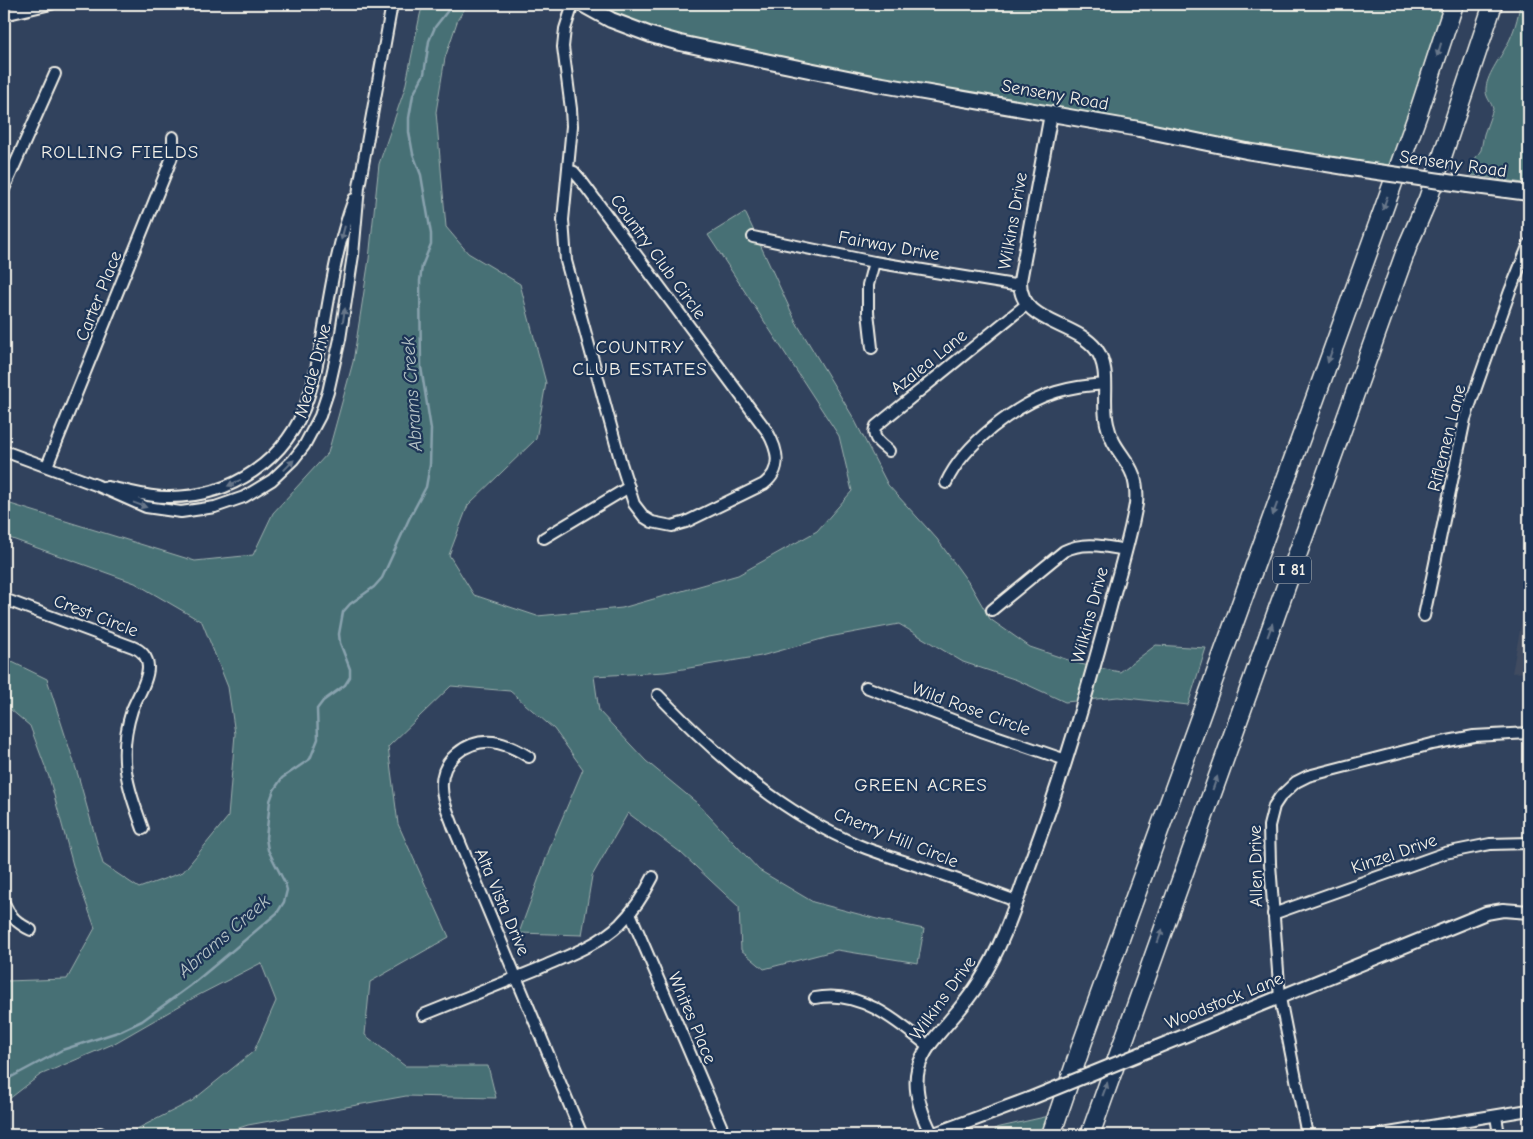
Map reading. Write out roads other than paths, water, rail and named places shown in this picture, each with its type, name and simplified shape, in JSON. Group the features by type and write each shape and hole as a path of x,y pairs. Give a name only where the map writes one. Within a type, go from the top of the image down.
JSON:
{"highway":[{"name":"I 81","path":"1051,1135 1086,1032 1419,111 1454,4"},
{"name":"I 81","path":"1090,1135 1408,245 1428,199 1493,4"}],"main road":[{"name":"Senseny Road","path":"582,4 630,28 680,43 877,84 1139,129 1246,152 1529,194"}],"street":[{"path":"4,15 51,4"},
{"name":"Meade Drive","path":"4,451 96,485 146,507 172,511 215,508 244,497 272,480 293,460 313,432 320,416 328,392 340,339 353,255 359,187 392,4"},
{"name":"Country Club Circle","path":"568,170 574,172 592,195 767,431 777,452 776,468 769,480 764,484 679,524 661,525 644,517 634,504 566,261 563,220 572,126 563,46 565,29 574,4"},
{"path":"4,190 55,74"},
{"name":"Wilkins Drive","path":"932,1135 919,1106 916,1079 922,1056 979,983 1000,943 1066,760 1092,675 1126,550 1136,504 1136,483 1129,465 1113,441 1107,425 1104,364 1090,342 1084,337 1038,314 1026,304 1020,286 1051,114"},
{"name":"Carter Place","path":"47,466 168,170 173,154 173,137"},
{"name":"Meade Drive","path":"96,485 165,497 200,495 231,485 246,477 283,446 300,419 308,399 314,378 338,251 346,219 359,187"},
{"name":"Fairway Drive","path":"753,237 874,262 1020,286"},
{"name":"Riflemen Lane","path":"1424,616 1465,419 1510,290 1529,244"},
{"path":"872,348 868,312 868,285 874,262"},
{"name":"Azalea Lane","path":"889,451 875,438 876,426 1026,304"},
{"path":"946,483 952,470 976,442 1023,406 1055,392 1074,387 1106,384"},
{"path":"544,538 628,487"},
{"path":"992,610 1064,551 1091,544 1126,550"},
{"name":"Crest Circle","path":"4,600 133,647 144,654 148,666 147,673 127,727 124,750 128,786 143,829"},
{"name":"Wild Rose Circle","path":"866,687 984,732 1066,760"},
{"name":"Cherry Hill Circle","path":"658,695 705,742 767,793 806,818 858,845 1016,901"},
{"name":"Allen Drive","path":"1307,1135 1280,998 1273,914 1269,826 1280,797 1296,782 1308,776 1432,744 1474,736 1529,733"},
{"name":"Alta Vista Drive","path":"529,756 503,744 492,742 472,745 460,750 447,765 442,786 443,796 453,826 582,1135"},
{"name":"Kinzel Drive","path":"1273,914 1445,853 1490,844 1529,843"},
{"path":"423,1015 517,978 592,944 606,935 630,913 653,877"},
{"path":"4,903 16,922 31,930"},
{"name":"Woodstock Lane","path":"932,1135 1029,1099 1486,913 1503,910 1529,912"},
{"name":"Whites Place","path":"630,913 724,1135"},
{"path":"815,998 834,997 869,1005 892,1018 928,1046"},
{"path":"1376,1135 1529,1110"},
{"path":"1496,1116 1499,1135"}],"waterway":[{"name":"Abrams Creek","path":"4,1081 62,1050 121,1031 142,1021 190,986 220,961 277,913 284,902 287,890 268,850 266,838 270,801 274,790 282,778 310,759 318,739 317,709 323,701 345,685 350,677 350,669 340,643 339,634 343,612 350,604 374,587 382,578 426,487 430,465 431,429 421,367 420,281 422,266 431,244 431,234 421,175 413,154 409,132 409,118 413,95 424,74 429,41 435,27 453,4"}],"district":[{"name":"ROLLING FIELDS","path":"120,152"},
{"name":"COUNTRY CLUB ESTATES","path":"640,358"},
{"name":"GREEN ACRES","path":"921,785"}]}
